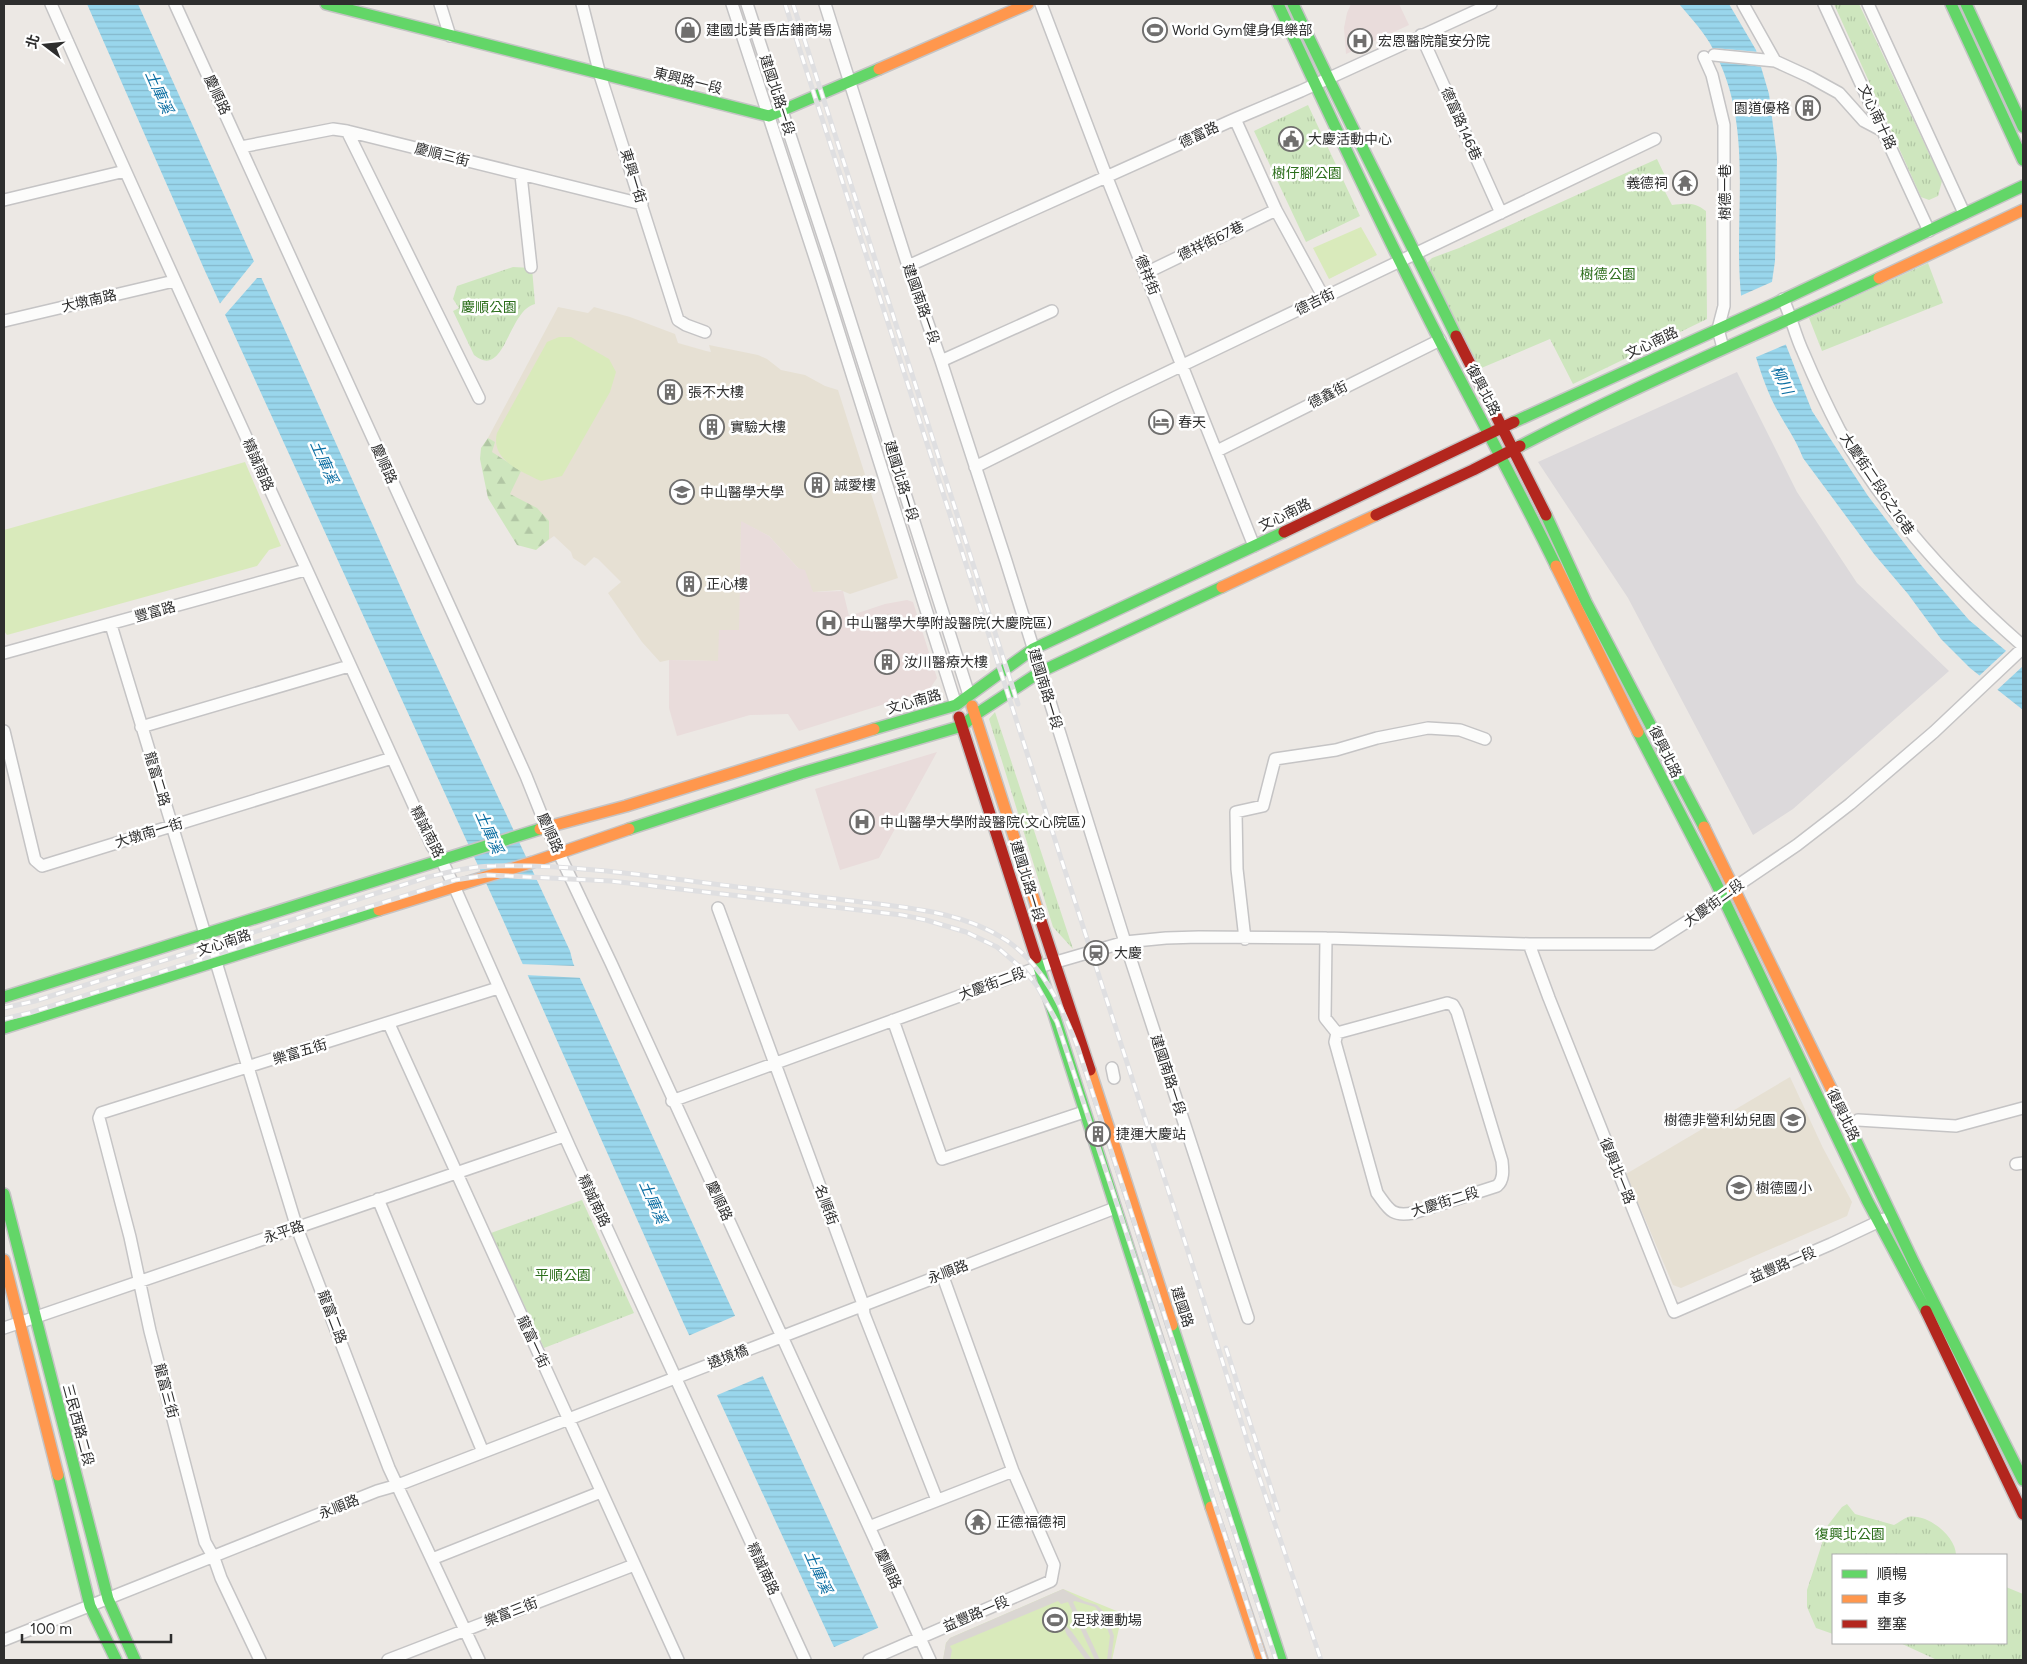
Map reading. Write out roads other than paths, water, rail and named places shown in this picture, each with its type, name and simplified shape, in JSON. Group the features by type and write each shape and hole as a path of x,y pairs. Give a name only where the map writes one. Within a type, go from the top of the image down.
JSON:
{"main road":[{"name":"東興路一段","path":"326,4 600,75 769,116"},
{"path":"769,116 1028,4"},
{"name":"復興北路","path":"1278,4 1440,340 1501,455 1675,806 1722,896 1878,1221 1925,1310 2023,1514"},
{"name":"復興北路","path":"1293,4 1586,602 1698,815 1732,889 1854,1135 1892,1218 2023,1480"},
{"path":"1951,4 2023,160"},
{"path":"1966,4 2023,127"},
{"name":"文心南路","path":"6,995 546,826 626,806 796,752 956,705 1033,649 1489,434 1779,301 2023,186"},
{"path":"558,852 802,773 962,726 975,715 1040,672 1513,450 1723,348 2023,210"},
{"name":"建國北路一段","path":"969,695 1055,963"},
{"name":"建國北路一段","path":"956,705 1039,967"},
{"name":"文心南路","path":"8,1027 558,852"},
{"name":"建國路","path":"1055,963 1281,1660"},
{"path":"1039,967 1084,1112 1262,1660"},
{"path":"4,1037 8,1027"},
{"name":"三民西路二段","path":"4,1194 108,1599 135,1660"},
{"path":"4,1260 90,1606 116,1660"}],"street":[{"name":"精誠南路","path":"52,4 174,281 305,570 432,846 441,859 454,886 564,1136 805,1660"},
{"name":"慶順路","path":"175,4 466,643 526,776 546,826 930,1660"},
{"path":"440,4 450,36"},
{"name":"東興一街","path":"582,4 600,75 678,320 705,332"},
{"name":"建國北路一段","path":"732,4 822,279 956,705"},
{"name":"建國北路一段","path":"747,4 830,254 969,695"},
{"name":"建國南路一段","path":"825,4 908,266 975,467 1125,942 1248,1318"},
{"name":"德祥街","path":"1041,4 1254,546"},
{"name":"德富路","path":"908,266 1108,178 1234,118 1315,84 1491,4"},
{"path":"1743,4 1770,60 1821,82 1839,93 1864,121 1883,131"},
{"name":"文心南十路","path":"1824,4 1929,231"},
{"path":"1868,4 1964,214"},
{"name":"德富路146巷","path":"1421,35 1501,213"},
{"name":"樹德一巷","path":"1718,329 1724,306 1724,125 1709,56 1770,60"},
{"path":"1234,118 1276,210 1324,298"},
{"name":"慶順三街","path":"241,147 334,130 347,130 642,204"},
{"path":"347,130 479,398"},
{"name":"德吉街","path":"975,467 1401,260 1656,139"},
{"path":"4,200 125,171"},
{"path":"521,175 531,267"},
{"name":"德祥街67巷","path":"1147,274 1276,210"},
{"name":"大墩南路","path":"4,321 174,281"},
{"name":"大慶街二段6之16巷","path":"1779,301 1786,320 1840,430 1894,513 1907,530 1975,603 2022,648"},
{"path":"941,361 1052,312"},
{"path":"1718,329 1723,348"},
{"name":"德鑫街","path":"1217,451 1440,340"},
{"name":"豐富路","path":"4,653 305,570"},
{"name":"龍富二路","path":"111,625 204,934"},
{"name":"大慶街二段","path":"672,1101 1039,967 1125,942 1166,938 1326,938 1530,944 1652,944 1693,918 1797,845 1850,804 1934,732 2022,648"},
{"path":"141,727 349,666"},
{"path":"1245,939 1237,869 1236,812 1263,806 1275,759 1336,750 1377,738 1428,728 1460,730 1485,739"},
{"name":"大墩南一街","path":"4,731 35,860 42,866 392,758"},
{"name":"名順街","path":"718,908 863,1304 864,1314 937,1500"},
{"name":"大慶街二段","path":"1326,938 1325,1018 1337,1033 1336,1042 1377,1193 1391,1211 1396,1215 1402,1215 1413,1214 1500,1184 1503,1174 1502,1161 1457,1012 1453,1005 1447,1003 1337,1033"},
{"name":"復興北一路","path":"1530,944 1536,965 1561,1029 1674,1312"},
{"name":"龍富二路","path":"216,962 297,1228 389,1468 479,1660"},
{"name":"樂富五街","path":"102,1113 389,1024 498,988"},
{"path":"893,1020 942,1159 1084,1112"},
{"name":"龍富一街","path":"389,1024 678,1660"},
{"path":"1858,1120 1956,1126 2023,1108"},
{"name":"龍富三街","path":"102,1113 99,1118 205,1542 260,1660"},
{"name":"永平路","path":"4,1328 564,1136"},
{"path":"378,1199 483,1452"},
{"name":"永順路","path":"781,1336 1115,1208"},
{"name":"益豐路一段","path":"1674,1312 1831,1244 1878,1221 1892,1218"},
{"path":"869,1527 1013,1471 942,1274"},
{"name":"遶境橋","path":"675,1377 781,1336"},
{"name":"永順路","path":"4,1640 214,1558 378,1491 568,1420 675,1377"},
{"name":"益豐路一段","path":"869,1660 1051,1581 1054,1565 1013,1471"},
{"path":"432,1559 601,1492"},
{"name":"樂富三街","path":"388,1660 634,1565"}],"water":[{"name":"土庫溪","path":"87,4 138,4 420,630 570,951 573,963 883,1638 840,1660 683,1322 503,920 205,271"},
{"name":"柳川","path":"1679,4 1729,4 1756,50 1769,94 1777,157 1775,261 1769,302 1812,411 1868,496 1921,565 1969,620 2023,665 2023,710 1970,668 1941,639 1908,594 1874,554 1803,458 1772,400 1762,376 1745,322 1740,288 1739,149 1735,115 1727,82 1710,43"}],"railway":[{"path":"785,4 1194,1270 1250,1450 1321,1660"},
{"path":"793,4 1018,704"},
{"path":"4,1008 35,1001 428,877 486,866 560,867 593,870 898,907 954,917 989,931 1019,950 1041,975 1058,1003 1078,1048 1276,1660"},
{"path":"4,1019 29,1013 455,880 487,875 611,881 902,915 966,932 997,947 1025,971 1037,986 1057,1022 1265,1660"},
{"path":"1226,1348 1278,1510"}],"place":[{"name":"建國北黃昏店鋪商場","path":"688,30"},
{"name":"World Gym健身俱樂部","path":"1155,30"},
{"name":"宏恩醫院龍安分院","path":"1360,41"},
{"name":"園道優格","path":"1808,108"},
{"name":"大慶活動中心","path":"1291,139"},
{"name":"義德祠","path":"1685,183"},
{"name":"張不大樓","path":"670,392"},
{"name":"春天","path":"1161,422"},
{"name":"實驗大樓","path":"712,427"},
{"name":"誠愛樓","path":"817,485"},
{"name":"中山醫學大學","path":"682,492"},
{"name":"正心樓","path":"689,584"},
{"name":"中山醫學大學附設醫院(大慶院區)","path":"829,623"},
{"name":"汝川醫療大樓","path":"887,662"},
{"name":"中山醫學大學附設醫院(文心院區)","path":"862,822"},
{"name":"大慶","path":"1096,953"},
{"name":"樹德非營利幼兒園","path":"1793,1120"},
{"name":"捷運大慶站","path":"1098,1134"},
{"name":"樹德國小","path":"1739,1188"},
{"name":"正德福德祠","path":"978,1522"},
{"name":"足球運動場","path":"1055,1620"}],"park label":[{"name":"樹仔腳公園","path":"1307,173"},
{"name":"樹德公園","path":"1608,274"},
{"name":"慶順公園","path":"489,307"},
{"name":"平順公園","path":"563,1275"},
{"name":"復興北公園","path":"1850,1534"}]}
